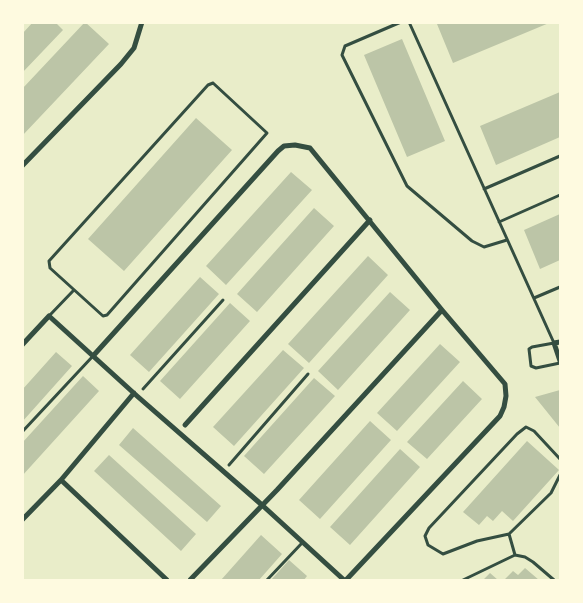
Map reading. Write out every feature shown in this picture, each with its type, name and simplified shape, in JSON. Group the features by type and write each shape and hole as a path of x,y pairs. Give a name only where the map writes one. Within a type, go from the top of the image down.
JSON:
{"street":[{"path":"22,166 121,64 134,48 142,22"},
{"path":"22,345 49,316 345,580 500,416 506,396 505,384 310,148 295,145 284,146 278,150 94,356"},
{"path":"185,425 370,220"},
{"path":"190,580 442,310"},
{"path":"560,342 554,343 560,362"},
{"path":"23,520 61,480 134,393"},
{"path":"61,480 167,580"}],"lane":[{"path":"401,22 345,46 342,55 407,186 472,241 484,247 507,240"},
{"path":"409,22 554,343 529,349 532,366 536,368 560,362"},
{"path":"213,83 217,85 265,130 267,133 264,138 107,314 103,316 98,313 74,291 50,268 49,261 208,85 213,83"},
{"path":"484,189 560,156"},
{"path":"499,222 560,195"},
{"path":"534,298 560,286"},
{"path":"49,316 74,291"},
{"path":"143,389 223,300"},
{"path":"22,432 94,356"},
{"path":"229,465 308,374"},
{"path":"560,459 534,431 526,427 517,434 429,528 425,536 428,545 443,554 477,541 509,534 551,493 560,475"},
{"path":"509,534 514,555"},
{"path":"267,580 303,542"},
{"path":"463,580 514,555 525,557 554,580"}],"building":[{"path":"33,22 55,22 63,30 22,73 22,34"},
{"path":"85,22 109,44 22,136 22,89"},
{"path":"440,22 549,23 453,63 437,24"},
{"path":"402,39 445,141 407,157 364,55"},
{"path":"560,92 560,137 496,165 480,126"},
{"path":"196,118 232,150 124,271 88,239"},
{"path":"291,172 312,190 226,285 206,266"},
{"path":"314,208 334,226 257,312 237,294"},
{"path":"560,214 560,260 540,269 524,230"},
{"path":"368,256 388,275 309,363 288,344"},
{"path":"200,277 219,294 149,372 130,355"},
{"path":"390,292 410,310 338,390 318,371"},
{"path":"230,303 250,321 180,399 160,381"},
{"path":"440,344 460,362 397,431 377,413"},
{"path":"283,350 304,368 234,446 213,427"},
{"path":"56,352 72,366 22,422 22,390"},
{"path":"83,376 99,391 22,476 22,443"},
{"path":"314,378 335,396 264,474 244,456"},
{"path":"463,381 482,399 427,459 407,442"},
{"path":"560,390 560,428 535,397"},
{"path":"370,421 391,440 320,519 299,500"},
{"path":"133,428 221,506 207,522 119,445"},
{"path":"527,441 559,470 513,521 502,511 493,521 487,516 479,525 463,512"},
{"path":"400,449 420,467 350,545 330,527"},
{"path":"109,455 196,534 181,551 94,471"},
{"path":"261,535 282,554 259,580 221,580"},
{"path":"289,560 307,576 304,580 271,580"},
{"path":"525,568 539,580 504,580 513,571 518,575"},
{"path":"490,573 498,580 483,580"}]}
